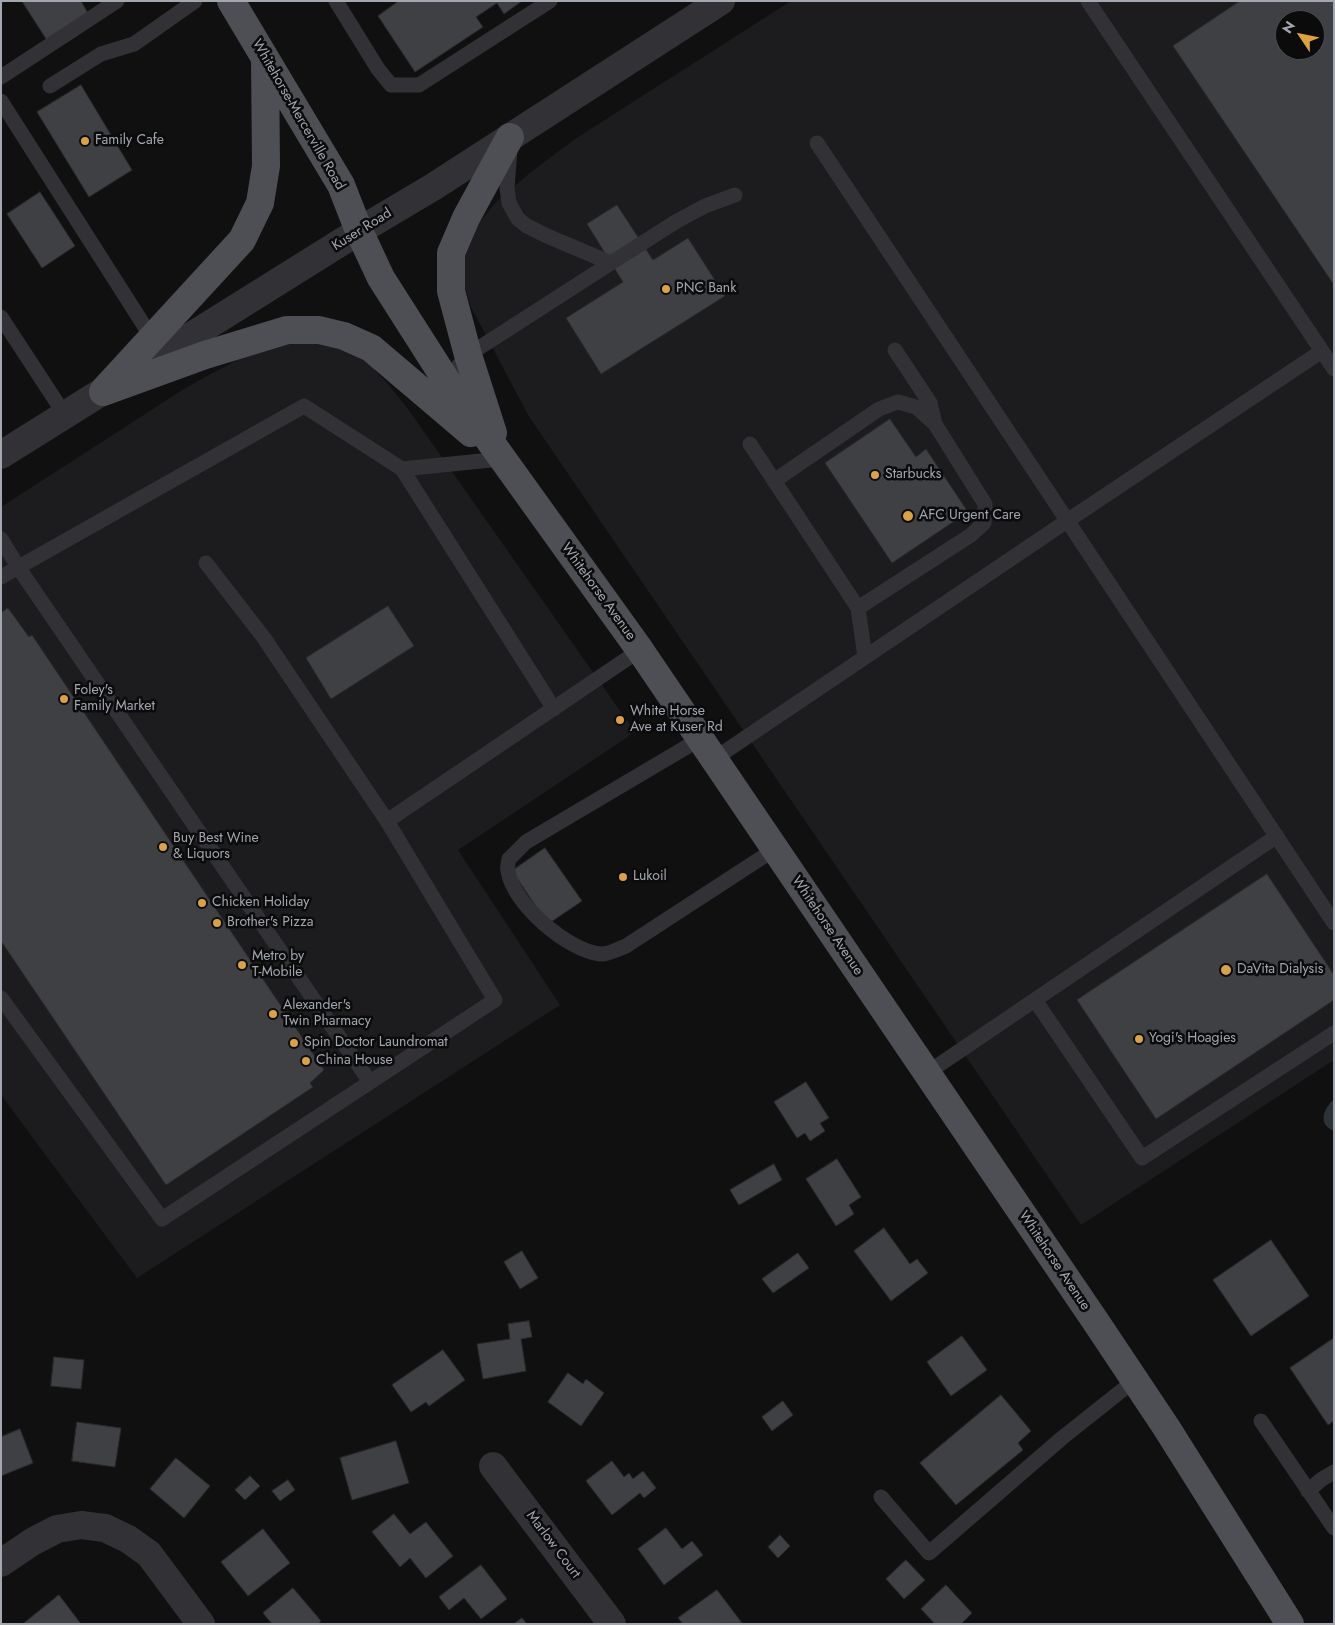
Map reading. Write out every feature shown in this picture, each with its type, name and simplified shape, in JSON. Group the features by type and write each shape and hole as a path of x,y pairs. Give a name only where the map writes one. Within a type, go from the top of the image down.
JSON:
{"main road":[{"name":"Whitehorse-Mercerville Road","path":"231,1 341,185 359,231"},
{"path":"102,392 242,240 260,203 266,166 265,58"},
{"path":"501,459 468,354 451,291 451,253 466,218 510,137"},
{"name":"Whitehorse Avenue","path":"359,231 381,278 446,380 640,650 927,1073 1135,1380 1290,1624"},
{"path":"102,392 205,355 287,330 319,330 344,336 371,348 501,459"}],"street":[{"name":"Kuser Road","path":"1,455 418,196 720,2"},
{"name":"Marlow Court","path":"493,1466 612,1624"},
{"path":"1,1564 32,1542 57,1529 81,1525 105,1528 128,1539 149,1554 200,1624"}],"lane":[{"path":"1,77 117,1"},
{"path":"50,86 101,54 134,44 195,1"},
{"path":"336,1 378,68 391,85 419,85 550,1"},
{"path":"1088,1 1334,369"},
{"path":"1,102 152,338"},
{"path":"510,137 508,196 509,203 518,219 547,236 611,263"},
{"path":"817,144 1334,923"},
{"path":"446,380 468,354 677,221 705,206 736,196"},
{"path":"2,321 66,415"},
{"path":"895,350 930,403 935,424"},
{"path":"775,849 626,946 602,955 586,951 562,939 533,913 516,893 508,872 508,860 526,842 707,749 865,657 1322,351"},
{"path":"774,481 878,409 898,402 916,407 935,424 985,504 984,523 971,535 858,608"},
{"path":"1,577 304,406 402,469 554,709"},
{"path":"750,444 858,608 865,657"},
{"path":"402,469 501,459"},
{"path":"1,539 18,567 370,1082"},
{"path":"1,998 162,1219 495,1000 387,821 264,638 206,563"},
{"path":"387,821 640,650"},
{"path":"927,1073 1277,836"},
{"path":"1035,1000 1142,1158 1334,1033"},
{"path":"881,1497 929,1553 1062,1438 1135,1380"},
{"path":"1261,1421 1334,1528"},
{"path":"1308,1491 1334,1472"}],"shaded area":[{"path":"791,1 1334,1 1334,1060 1081,1225 528,415 471,307 461,274 465,247 479,223 496,202 531,172 575,139"},
{"path":"296,336 361,355 386,382 408,409 635,732 458,850 560,1005 137,1278 1,1095 1,507 187,387 233,362"},
{"path":"1332,1101 1334,1101 1334,1131 1324,1121 1324,1113"}],"building":[{"path":"22,1 81,1 90,17 49,43"},
{"path":"399,1 522,1 504,14 497,3 476,17 483,27 415,72 378,16"},
{"path":"1240,1 1334,1 1334,285 1173,46"},
{"name":"Family Cafe","path":"81,85 132,170 89,197 37,112"},
{"path":"40,192 75,246 42,268 7,214"},
{"name":"PNC Bank","path":"617,205 653,260 688,238 725,296 601,374 566,318 623,282 587,224"},
{"path":"890,419 916,457 926,449 968,512 892,563 825,463"},
{"path":"388,606 414,646 331,699 306,658"},
{"path":"8,608 29,637 32,635 324,1070 310,1083 313,1087 166,1185 1,941 1,613"},
{"path":"545,848 582,901 548,924 512,871"},
{"path":"1267,874 1334,975 1334,1000 1156,1119 1077,1000"},
{"path":"806,1082 829,1118 820,1123 825,1131 810,1141 805,1133 797,1138 774,1102"},
{"path":"837,1159 861,1197 849,1205 854,1214 836,1226 806,1179"},
{"path":"774,1164 782,1180 739,1205 730,1190"},
{"path":"884,1228 910,1264 917,1259 928,1273 891,1301 854,1251"},
{"path":"1271,1240 1309,1296 1251,1336 1213,1280"},
{"path":"522,1251 538,1278 520,1289 504,1262"},
{"path":"798,1253 809,1268 773,1293 762,1279"},
{"path":"529,1321 532,1337 521,1339 526,1371 483,1379 477,1344 510,1339 508,1324"},
{"path":"962,1336 987,1370 951,1396 927,1362"},
{"path":"1334,1338 1334,1421 1328,1425 1290,1368"},
{"path":"443,1350 465,1380 429,1406 426,1402 411,1412 392,1385"},
{"path":"54,1357 84,1360 81,1389 51,1386"},
{"path":"568,1373 583,1384 586,1379 604,1393 581,1426 548,1402"},
{"path":"1001,1395 1031,1431 1018,1443 1023,1450 956,1505 920,1463"},
{"path":"783,1401 793,1415 772,1431 762,1417"},
{"path":"77,1422 121,1428 115,1467 72,1461"},
{"path":"20,1429 33,1463 1,1476 1,1437"},
{"path":"396,1441 409,1483 352,1500 340,1458"},
{"path":"176,1458 210,1486 184,1518 150,1489"},
{"path":"612,1461 624,1477 629,1473 633,1479 643,1471 656,1488 644,1498 640,1493 612,1515 586,1481"},
{"path":"250,1476 260,1486 245,1500 235,1490"},
{"path":"288,1480 295,1490 280,1501 272,1491"},
{"path":"394,1514 410,1534 426,1522 453,1556 426,1578 410,1558 400,1567 372,1532"},
{"path":"666,1528 682,1549 692,1541 703,1555 664,1585 638,1549"},
{"path":"263,1529 290,1563 248,1596 221,1562"},
{"path":"780,1535 790,1546 778,1558 768,1547"},
{"path":"906,1560 925,1580 904,1599 886,1579"},
{"path":"481,1565 507,1599 481,1619 464,1598 449,1610 439,1597"},
{"path":"946,1585 972,1613 961,1624 935,1624 921,1609"},
{"path":"293,1588 321,1621 318,1624 272,1624 263,1613"},
{"path":"717,1590 742,1623 683,1624 678,1618"},
{"path":"59,1595 81,1624 23,1624"},
{"path":"522,1618 527,1624 514,1624"}],"place":[{"name":"Family Cafe","path":"85,141"},
{"name":"PNC Bank","path":"666,289"},
{"name":"Starbucks","path":"875,475"},
{"name":"AFC Urgent Care","path":"908,516"},
{"name":"Foley's Family Market","path":"64,699"},
{"name":"White Horse Ave at Kuser Rd","path":"620,720"},
{"name":"Buy Best Wine & Liquors","path":"163,847"},
{"name":"Lukoil","path":"623,877"},
{"name":"Chicken Holiday","path":"202,903"},
{"name":"Brother's Pizza","path":"217,923"},
{"name":"Metro by T-Mobile","path":"242,965"},
{"name":"DaVita Dialysis","path":"1226,970"},
{"name":"Alexander's Twin Pharmacy","path":"273,1014"},
{"name":"Yogi's Hoagies","path":"1139,1039"},
{"name":"Spin Doctor Laundromat","path":"294,1043"},
{"name":"China House","path":"306,1061"}]}
